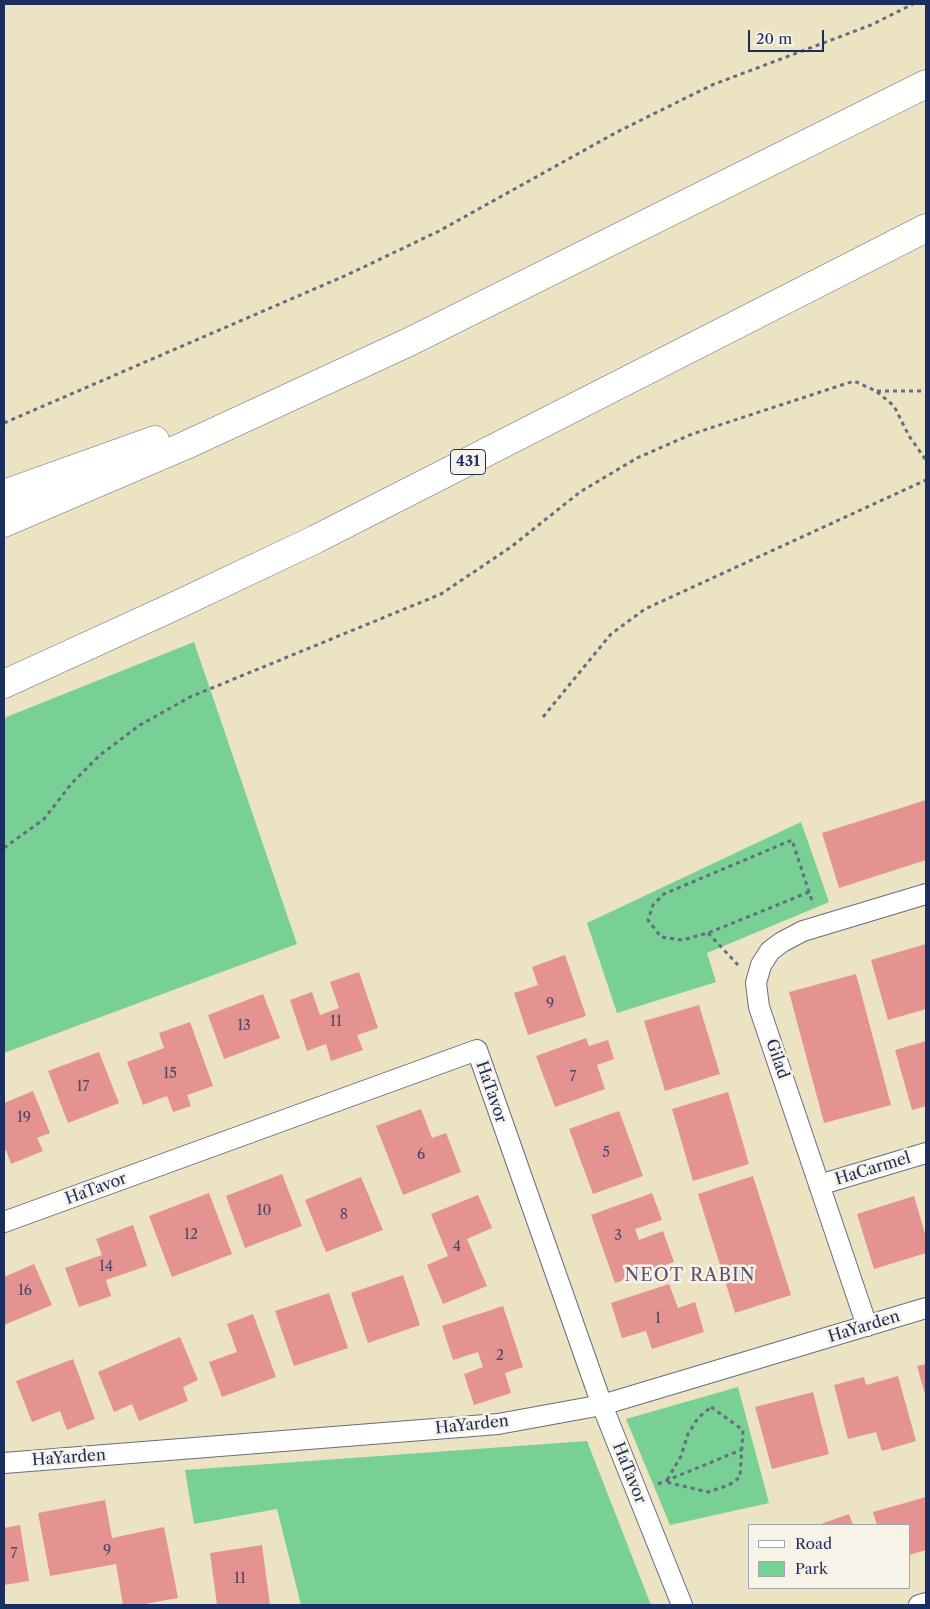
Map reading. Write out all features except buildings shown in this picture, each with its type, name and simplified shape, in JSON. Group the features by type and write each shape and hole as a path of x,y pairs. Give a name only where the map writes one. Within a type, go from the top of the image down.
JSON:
{"highway":[{"path":"4,523 184,446 418,338 926,84"},
{"name":"431","path":"4,684 316,539 926,228"},
{"path":"4,494 322,381"}],"street":[{"name":"Gilad","path":"867,1326 759,1007 756,983 761,965 770,951 803,931 926,894"},
{"name":"HaTavor","path":"4,1222 477,1050 602,1406 682,1605"},
{"name":"HaCarmel","path":"819,1185 926,1153"},
{"name":"HaYarden","path":"4,1463 498,1424 602,1406 926,1308"},
{"path":"919,1605 926,1603"}],"path":[{"path":"4,423 349,274 439,231 617,132 712,85 871,25 913,4"},
{"path":"4,848 44,819 72,783 100,755 140,725 190,697 441,594 511,546 580,492 637,458 692,434 854,382 876,391 894,406 909,436 926,460"},
{"path":"876,391 926,391"},
{"path":"543,717 611,634 645,609 926,480"},
{"path":"809,892 708,933 682,940 661,937 648,920 653,905 664,894 792,840 809,892 820,926"},
{"path":"708,933 756,983"},
{"path":"711,1407 743,1430 740,1477 729,1485 708,1492 666,1482 681,1456 688,1434 698,1418 711,1407"},
{"path":"635,1490 666,1482 741,1450"}],"green space":[{"path":"194,642 297,944 4,1053 4,718"},
{"path":"801,822 829,902 707,953 716,982 617,1013 587,923"},
{"path":"738,1387 769,1503 670,1525 626,1419"},
{"path":"587,1441 651,1605 301,1605 277,1509 194,1524 185,1470"}],"district":[{"name":"NEOT RABIN","path":"690,1276"}]}
